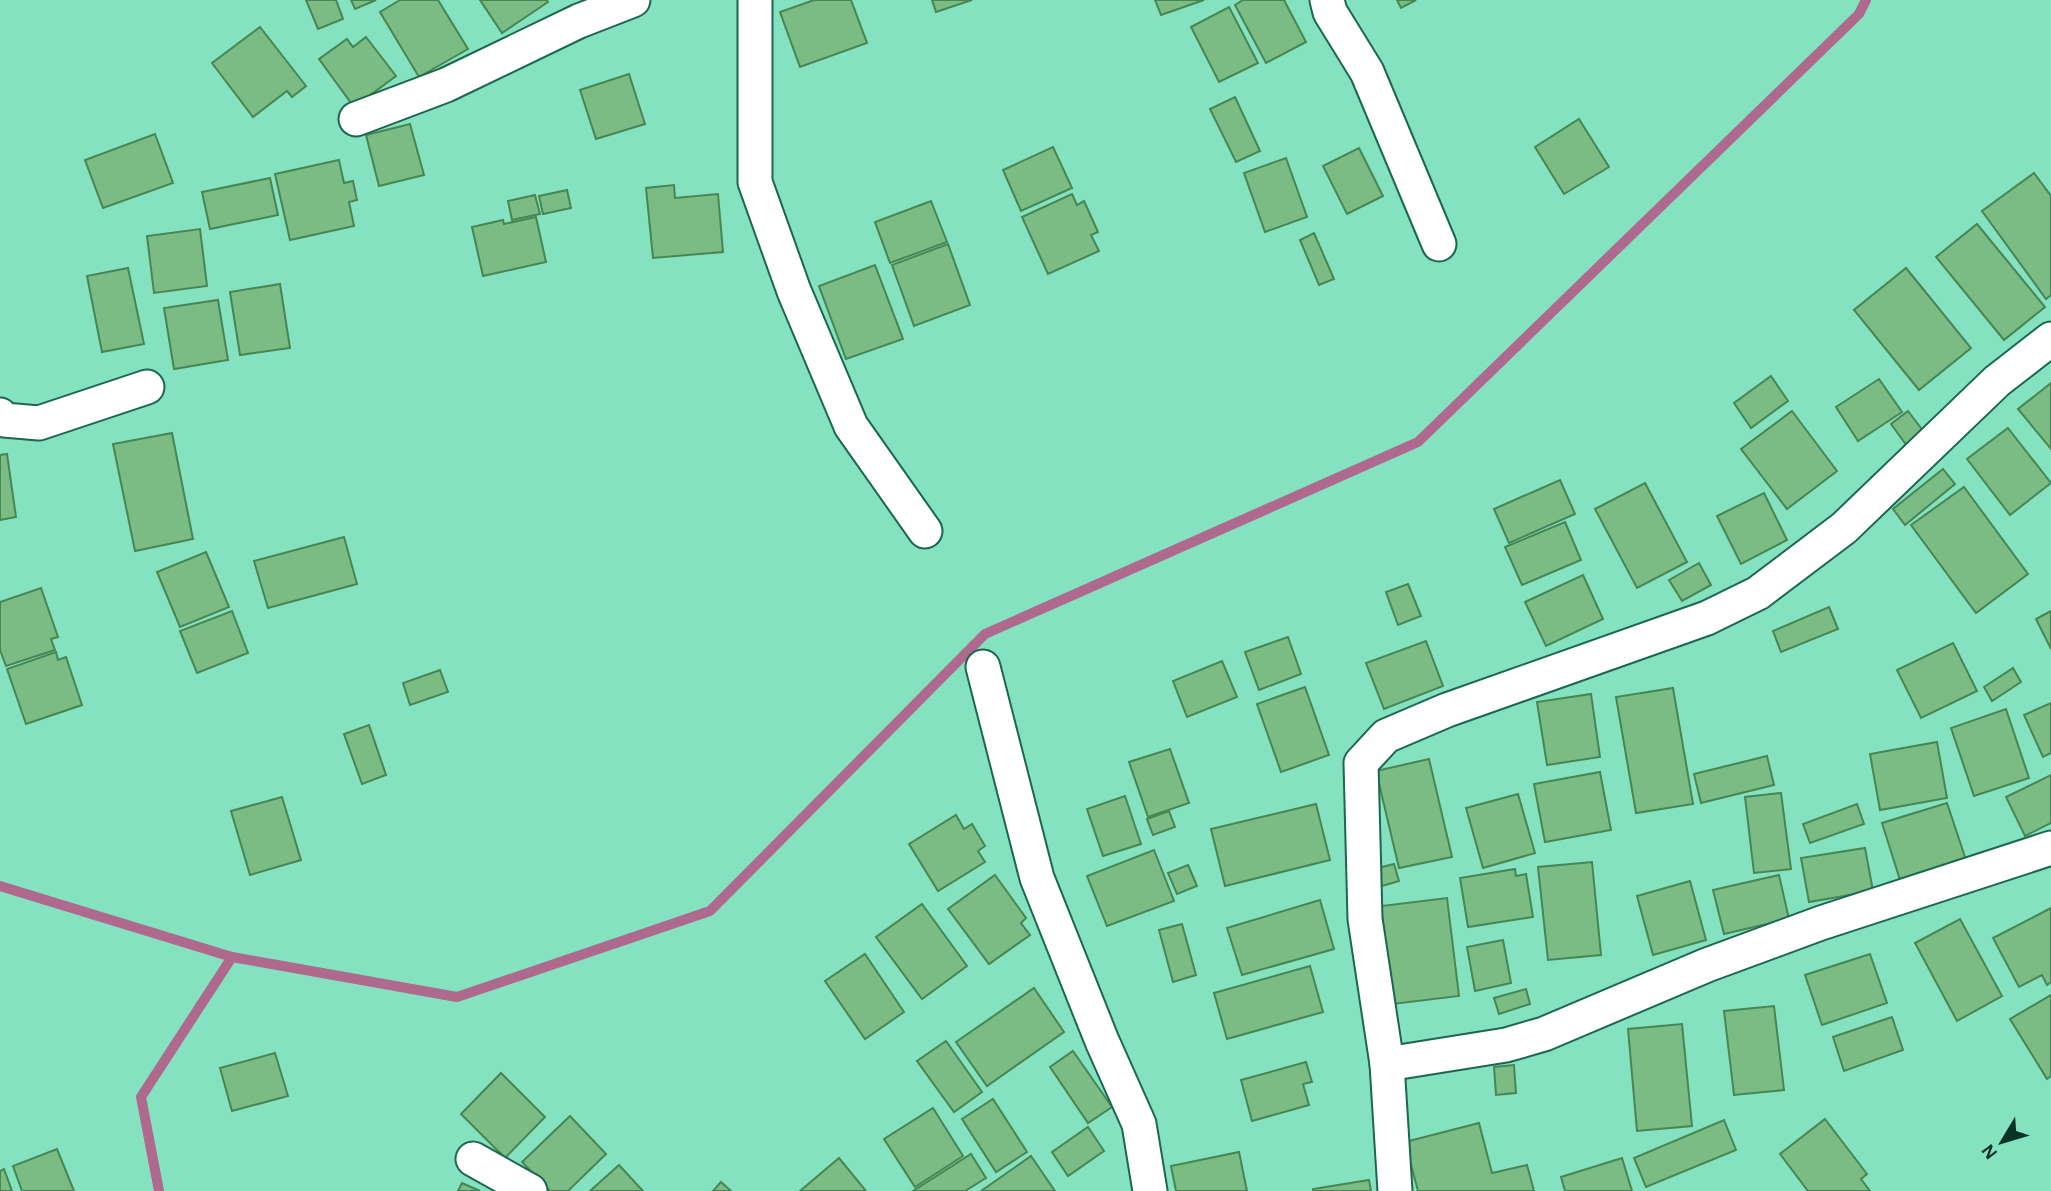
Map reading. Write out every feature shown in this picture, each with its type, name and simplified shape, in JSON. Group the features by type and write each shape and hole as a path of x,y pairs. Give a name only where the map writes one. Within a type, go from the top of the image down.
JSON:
{"street":[{"path":"356,119 446,85 579,21 634,0"},
{"path":"755,0 755,182 793,291 851,426 925,531"},
{"path":"1326,0 1330,12 1367,72 1439,244"},
{"path":"1395,1191 1387,1064 1365,919 1362,763 1386,736 1447,710 1694,623 1758,593 1844,528 1997,381 2051,339"},
{"path":"0,415 4,420 39,424 147,387"},
{"path":"983,667 1037,878 1107,1053 1139,1124 1150,1191"},
{"path":"1387,1064 1506,1045 1544,1034 1707,965 1795,932 2051,848"},
{"path":"473,1159 530,1191"}],"building":[{"path":"306,0 336,0 343,19 318,29"},
{"path":"351,0 376,0 355,9"},
{"path":"400,0 438,0 468,49 419,77 380,12"},
{"path":"480,0 547,0 548,2 502,33"},
{"path":"814,0 851,0 867,43 800,67 780,12"},
{"path":"932,0 972,0 936,12"},
{"path":"1155,0 1204,0 1161,15"},
{"path":"1243,0 1284,0 1306,42 1266,63 1235,5"},
{"path":"1397,0 1416,0 1401,8"},
{"path":"1229,7 1258,63 1219,82 1191,27"},
{"path":"260,27 306,86 292,97 287,91 253,117 212,63"},
{"path":"366,37 396,76 354,107 319,59 347,39 353,47"},
{"path":"629,74 645,124 596,139 580,90"},
{"path":"1235,97 1260,151 1236,162 1210,109"},
{"path":"1579,119 1609,167 1564,194 1535,147"},
{"path":"410,124 424,175 379,186 366,135"},
{"path":"155,134 173,183 103,208 85,160"},
{"path":"1053,147 1072,188 1021,211 1003,170"},
{"path":"1359,148 1383,196 1347,214 1323,166"},
{"path":"1286,158 1307,217 1265,232 1244,173"},
{"path":"339,160 344,183 353,181 357,200 349,202 354,226 290,240 275,174"},
{"path":"2034,173 2051,196 2051,295 2046,299 1982,211"},
{"path":"270,178 278,215 210,229 202,192"},
{"path":"674,185 675,198 718,194 723,252 653,258 646,188"},
{"path":"567,190 571,208 543,214 539,196"},
{"path":"1072,194 1077,205 1084,201 1098,232 1091,235 1099,251 1048,274 1022,217"},
{"path":"535,195 540,214 512,220 508,201"},
{"path":"931,201 947,242 890,263 875,222"},
{"path":"536,217 546,262 483,276 472,227 503,220 504,224"},
{"path":"1977,224 2045,307 2004,340 1936,257"},
{"path":"200,229 207,286 154,293 147,236"},
{"path":"1314,233 1334,279 1319,285 1300,240"},
{"path":"948,244 970,305 914,326 892,265"},
{"path":"875,265 903,339 846,359 819,286"},
{"path":"128,268 144,344 102,352 87,276"},
{"path":"1906,268 1971,348 1919,390 1854,310"},
{"path":"280,284 290,348 240,355 230,292"},
{"path":"218,300 228,360 174,369 164,308"},
{"path":"1771,376 1788,401 1751,428 1734,403"},
{"path":"1879,379 1902,412 1858,441 1836,407"},
{"path":"2051,383 2051,449 2018,409"},
{"path":"1792,411 1837,471 1787,509 1741,449"},
{"path":"1908,411 1924,432 1907,446 1891,424"},
{"path":"2008,428 2051,483 2010,515 1967,459"},
{"path":"172,433 193,539 135,551 113,444"},
{"path":"7,454 16,517 0,520 0,455"},
{"path":"1943,469 1955,484 1905,525 1893,509"},
{"path":"1560,480 1575,514 1509,543 1494,509"},
{"path":"1645,483 1687,562 1637,588 1595,509"},
{"path":"1964,487 2028,574 1976,613 1911,525"},
{"path":"1764,493 1787,540 1741,564 1717,516"},
{"path":"1565,522 1581,560 1522,585 1505,547"},
{"path":"344,537 357,584 268,608 254,561"},
{"path":"206,552 229,607 180,627 157,572"},
{"path":"1699,563 1711,585 1682,601 1669,580"},
{"path":"1583,575 1603,619 1546,646 1525,602"},
{"path":"1408,584 1421,616 1398,625 1386,592"},
{"path":"41,588 58,637 51,639 55,650 6,666 0,650 0,602"},
{"path":"1829,607 1838,629 1781,652 1773,631"},
{"path":"232,611 248,653 197,673 180,631"},
{"path":"2051,611 2051,649 2036,619"},
{"path":"1288,637 1301,674 1259,690 1245,652"},
{"path":"1426,641 1443,686 1384,709 1366,663"},
{"path":"1953,643 1977,691 1921,718 1897,670"},
{"path":"56,652 58,660 66,657 82,705 26,724 7,669"},
{"path":"1222,661 1237,697 1187,717 1173,681"},
{"path":"2013,668 2021,682 1992,701 1984,687"},
{"path":"440,670 448,692 410,705 403,683"},
{"path":"1305,687 1329,755 1281,772 1257,704"},
{"path":"1673,688 1693,804 1636,813 1616,697"},
{"path":"1591,694 1600,757 1547,765 1537,702"},
{"path":"2051,703 2051,753 2043,757 2024,715"},
{"path":"2006,709 2029,778 1974,796 1951,728"},
{"path":"369,725 386,775 362,784 344,734"},
{"path":"1937,742 1947,798 1880,810 1870,754"},
{"path":"1170,749 1189,803 1148,817 1129,762"},
{"path":"1767,756 1774,785 1701,803 1694,774"},
{"path":"1429,759 1452,857 1399,868 1376,771"},
{"path":"1600,772 1611,830 1545,842 1534,784"},
{"path":"2051,775 2051,823 2025,836 2006,797"},
{"path":"1781,793 1791,869 1754,873 1745,797"},
{"path":"1518,794 1535,853 1483,868 1466,808"},
{"path":"1125,796 1141,844 1103,856 1087,809"},
{"path":"282,797 301,860 250,875 231,811"},
{"path":"1947,803 1966,860 1900,880 1882,823"},
{"path":"1316,804 1330,860 1225,886 1211,829"},
{"path":"1857,804 1864,824 1810,843 1803,824"},
{"path":"1169,811 1175,827 1153,835 1147,819"},
{"path":"956,815 964,829 972,824 985,846 978,851 985,862 938,891 909,844"},
{"path":"1865,848 1873,891 1809,902 1801,858"},
{"path":"1154,850 1174,901 1107,926 1087,876"},
{"path":"1592,862 1601,955 1548,960 1538,867"},
{"path":"1394,864 1399,881 1382,886 1378,868"},
{"path":"1188,865 1197,886 1177,894 1168,873"},
{"path":"1515,869 1516,876 1526,874 1533,917 1468,927 1460,878"},
{"path":"995,875 1026,918 1021,923 1030,935 989,964 948,909"},
{"path":"1779,875 1789,919 1724,934 1713,890"},
{"path":"1690,881 1706,940 1653,955 1637,896"},
{"path":"1447,898 1459,996 1393,1004 1381,906"},
{"path":"1320,900 1334,949 1242,975 1227,928"},
{"path":"922,904 967,966 922,999 876,937"},
{"path":"2051,908 2051,982 2047,985 2042,975 2019,987 1993,938"},
{"path":"1960,919 2002,996 1957,1021 1915,943"},
{"path":"1182,924 1196,975 1173,982 1159,930"},
{"path":"1503,940 1511,983 1475,991 1467,947"},
{"path":"865,954 904,1012 865,1039 825,981"},
{"path":"1870,954 1887,1003 1822,1025 1805,975"},
{"path":"1310,966 1323,1012 1227,1039 1214,993"},
{"path":"1034,988 1064,1032 987,1086 956,1042"},
{"path":"1526,989 1530,1004 1499,1014 1494,998"},
{"path":"2051,995 2051,1076 2047,1079 2010,1019"},
{"path":"1774,1006 1784,1090 1734,1095 1724,1011"},
{"path":"1892,1017 1903,1050 1844,1071 1833,1037"},
{"path":"1682,1024 1692,1126 1637,1131 1628,1029"},
{"path":"946,1041 982,1092 954,1112 917,1061"},
{"path":"1073,1051 1112,1107 1088,1123 1050,1067"},
{"path":"275,1053 288,1096 232,1111 220,1068"},
{"path":"1306,1062 1312,1082 1303,1084 1309,1105 1252,1121 1241,1080"},
{"path":"1514,1065 1516,1093 1496,1095 1494,1067"},
{"path":"501,1073 545,1117 505,1158 461,1114"},
{"path":"993,1099 1027,1152 996,1172 962,1119"},
{"path":"933,1108 963,1156 915,1187 884,1139"},
{"path":"570,1116 606,1154 568,1191 550,1191 522,1162"},
{"path":"1825,1119 1867,1174 1861,1179 1870,1191 1808,1191 1780,1154"},
{"path":"1724,1120 1736,1150 1646,1187 1634,1158"},
{"path":"1479,1123 1492,1173 1527,1165 1534,1191 1418,1191 1405,1142"},
{"path":"1088,1127 1104,1151 1068,1176 1052,1152"},
{"path":"57,1149 74,1191 22,1191 13,1166"},
{"path":"1239,1152 1247,1191 1176,1191 1171,1166"},
{"path":"971,1154 986,1178 965,1191 913,1191"},
{"path":"1031,1156 1055,1191 981,1191"},
{"path":"839,1158 866,1191 800,1191"},
{"path":"1622,1158 1632,1191 1565,1191 1561,1177"},
{"path":"619,1165 643,1191 590,1191"},
{"path":"4,1169 12,1191 0,1191 0,1171"},
{"path":"1369,1180 1371,1191 1313,1191 1313,1189"},
{"path":"721,1182 731,1191 713,1191"},
{"path":"462,1183 480,1191 458,1191"}],"waterway":[{"path":"0,886 232,957 457,997 710,911 985,634 1418,442 1859,14 1866,0"},
{"path":"159,1191 141,1097 232,957"}]}
